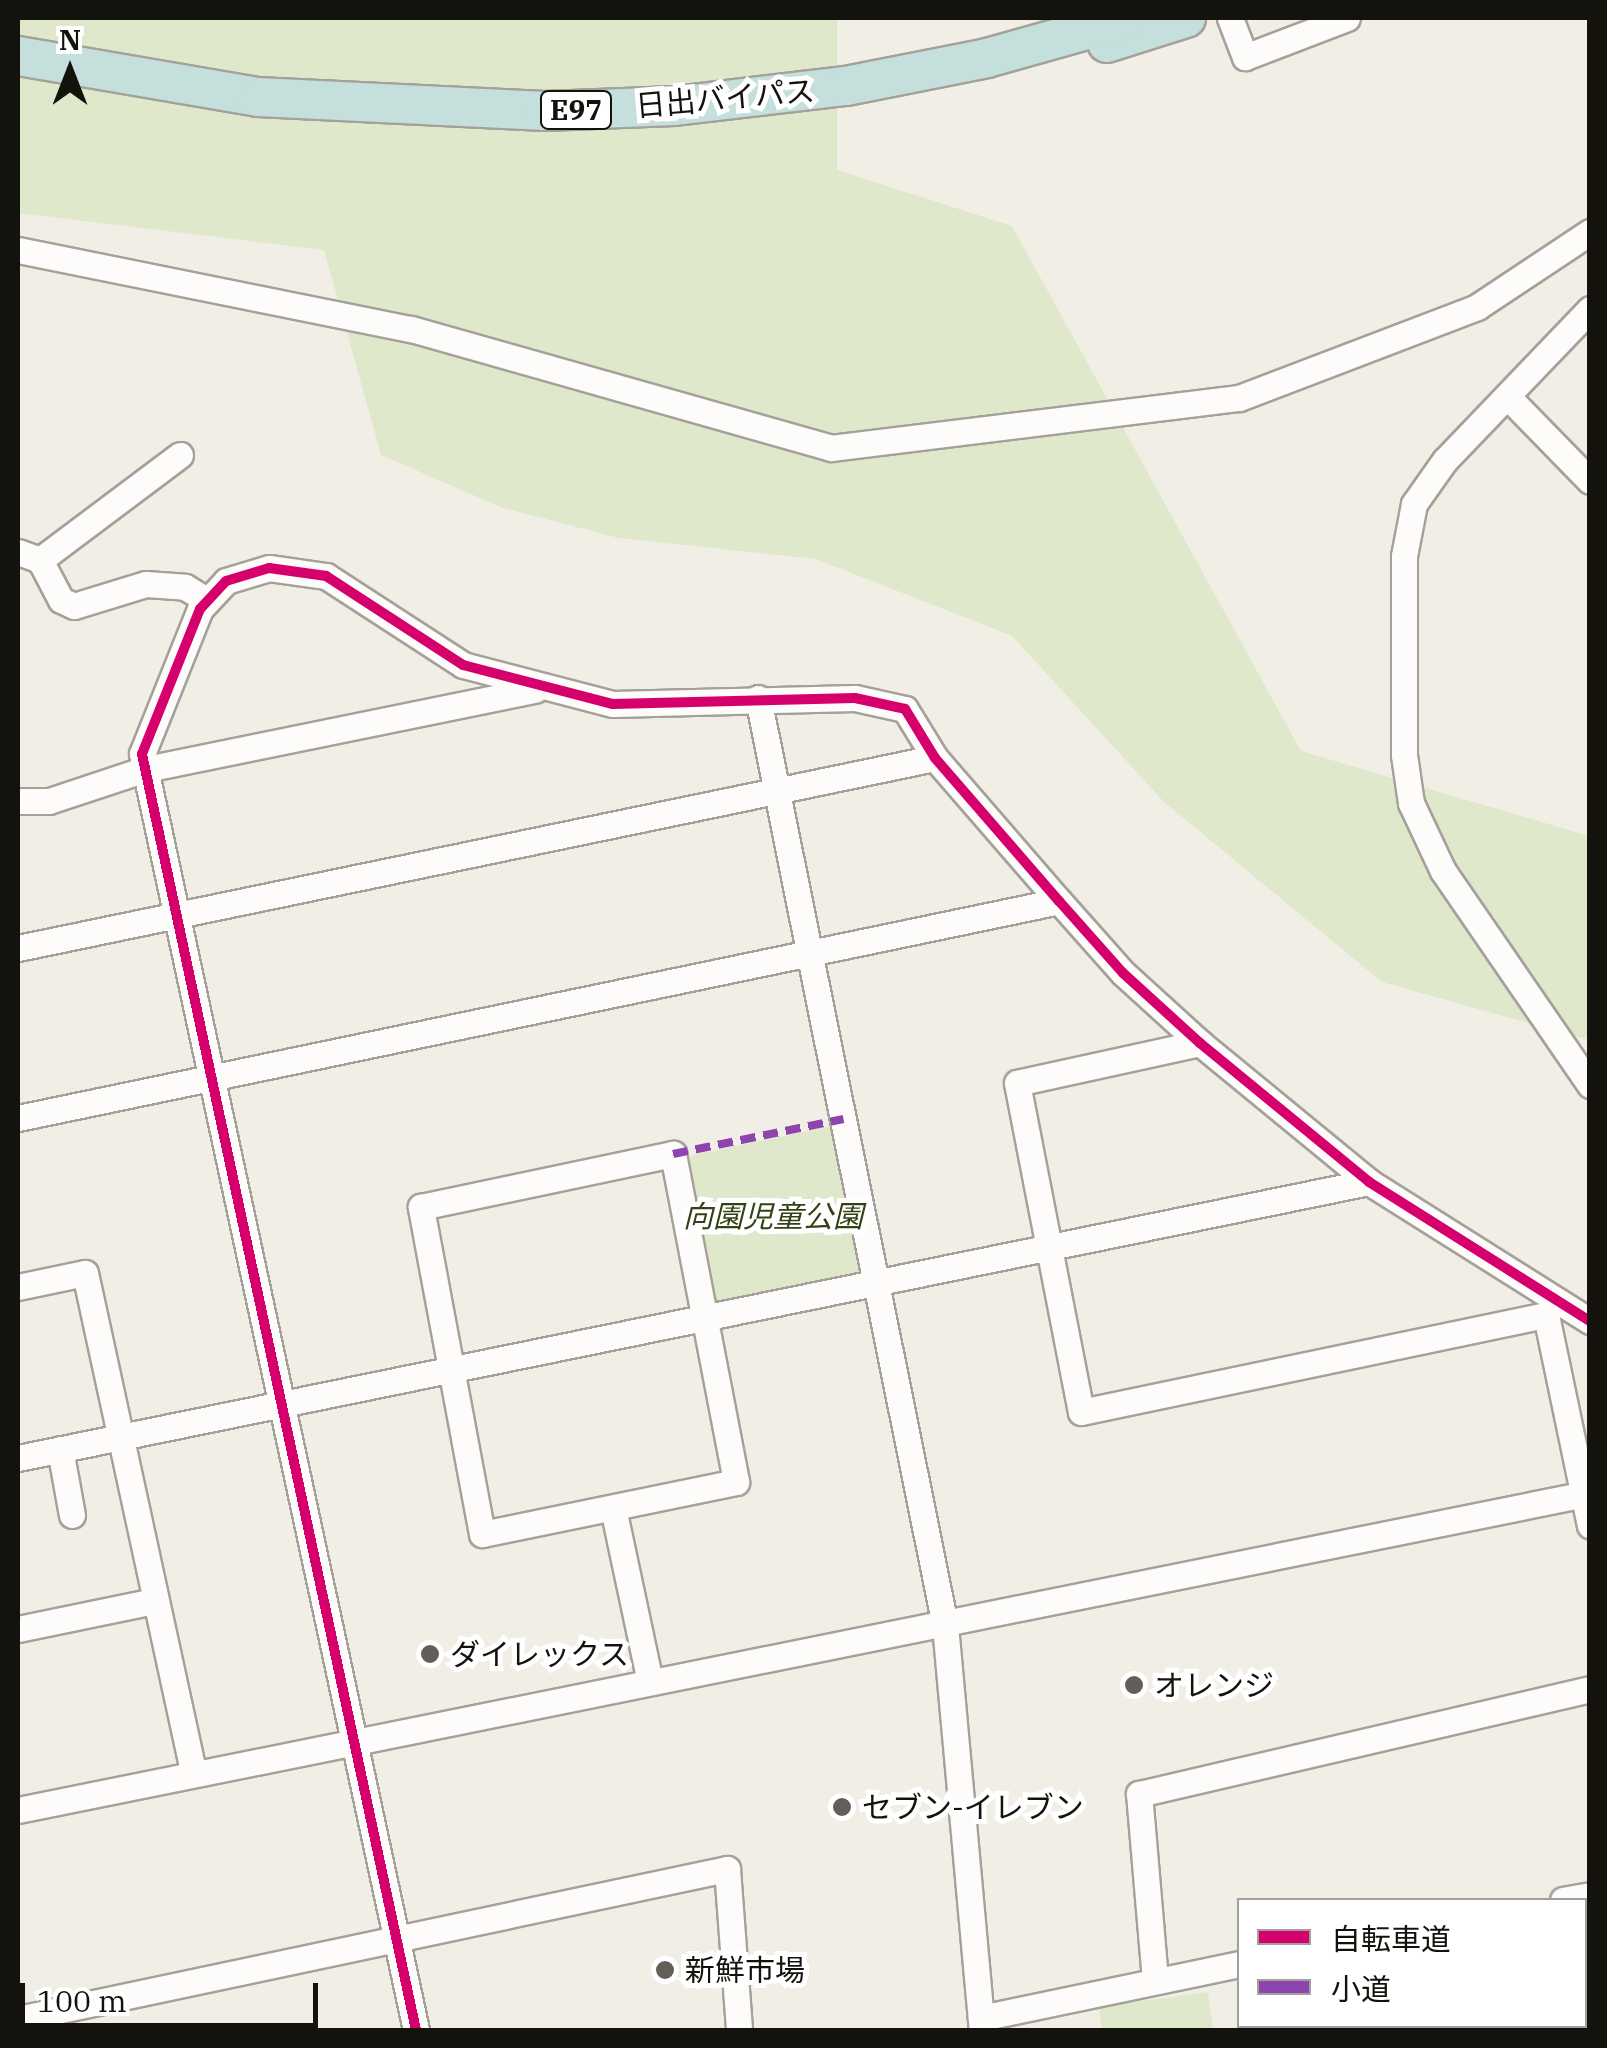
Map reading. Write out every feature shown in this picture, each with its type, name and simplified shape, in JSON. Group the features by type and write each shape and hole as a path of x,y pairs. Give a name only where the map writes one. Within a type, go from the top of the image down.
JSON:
{"highway":[{"name":"日出バイパス","path":"18,56 258,97 397,108 674,106 846,86 987,58 1129,18"},
{"path":"846,86 991,70 1186,18"}],"street":[{"path":"1230,18 1246,57 1346,18"},
{"path":"18,250 412,329 831,448 1239,398 1478,308 1590,232"},
{"path":"1590,309 1445,460 1414,504 1404,556 1404,755 1411,803 1443,871 1590,1084"},
{"path":"1508,397 1590,481"},
{"path":"180,455 29,556 61,600 74,606 146,584 185,587 207,600"},
{"path":"416,2030 349,1742 213,1075 142,754 207,600 241,574 305,570 326,576 462,665 613,704 758,698 894,704 906,709 934,758 1059,901 1123,973 1200,1043 1369,1182 1550,1309 1590,1321"},
{"path":"18,800 49,801 146,769 545,688"},
{"path":"758,698 945,1625 982,2024 1155,1980 1237,1965"},
{"path":"18,948 934,758"},
{"path":"18,1118 1059,901"},
{"path":"1200,1043 1017,1084 1082,1412 1550,1309"},
{"path":"672,1154 707,1318 736,1482 482,1534 421,1207 672,1154"},
{"path":"18,1458 1369,1182"},
{"path":"18,1287 86,1273 193,1771"},
{"path":"1550,1309 1590,1525"},
{"path":"60,1449 72,1515"},
{"path":"18,1810 193,1771 945,1625 1587,1493"},
{"path":"613,1508 650,1682"},
{"path":"18,1629 155,1601"},
{"path":"1155,1980 1140,1794 1590,1689"},
{"path":"18,2019 727,1870 740,2030"}],"green space":[{"path":"18,18 837,18 837,170 1012,226 1301,751 1589,836 1589,1040 1382,982 1164,802 1012,636 816,559 619,538 503,508 381,455 324,250 18,213"},
{"name":"向園児童公園","path":"831,1126 863,1276 714,1307 682,1158"},
{"path":"1208,1992 1213,2030 1102,2030 1099,2007"}],"marked path":[{"path":"673,1154 843,1119"}],"cycle path":[{"path":"416,2030 142,754 200,609 226,581 269,568 326,576 463,665 613,704 855,698 905,709 935,758 1059,901 1123,973 1200,1043 1369,1182 1590,1321"}],"place":[{"name":"ダイレックス","path":"430,1654"},
{"name":"オレンジ","path":"1134,1685"},
{"name":"セブン-イレブン","path":"842,1807"},
{"name":"新鮮市場","path":"665,1970"}]}
